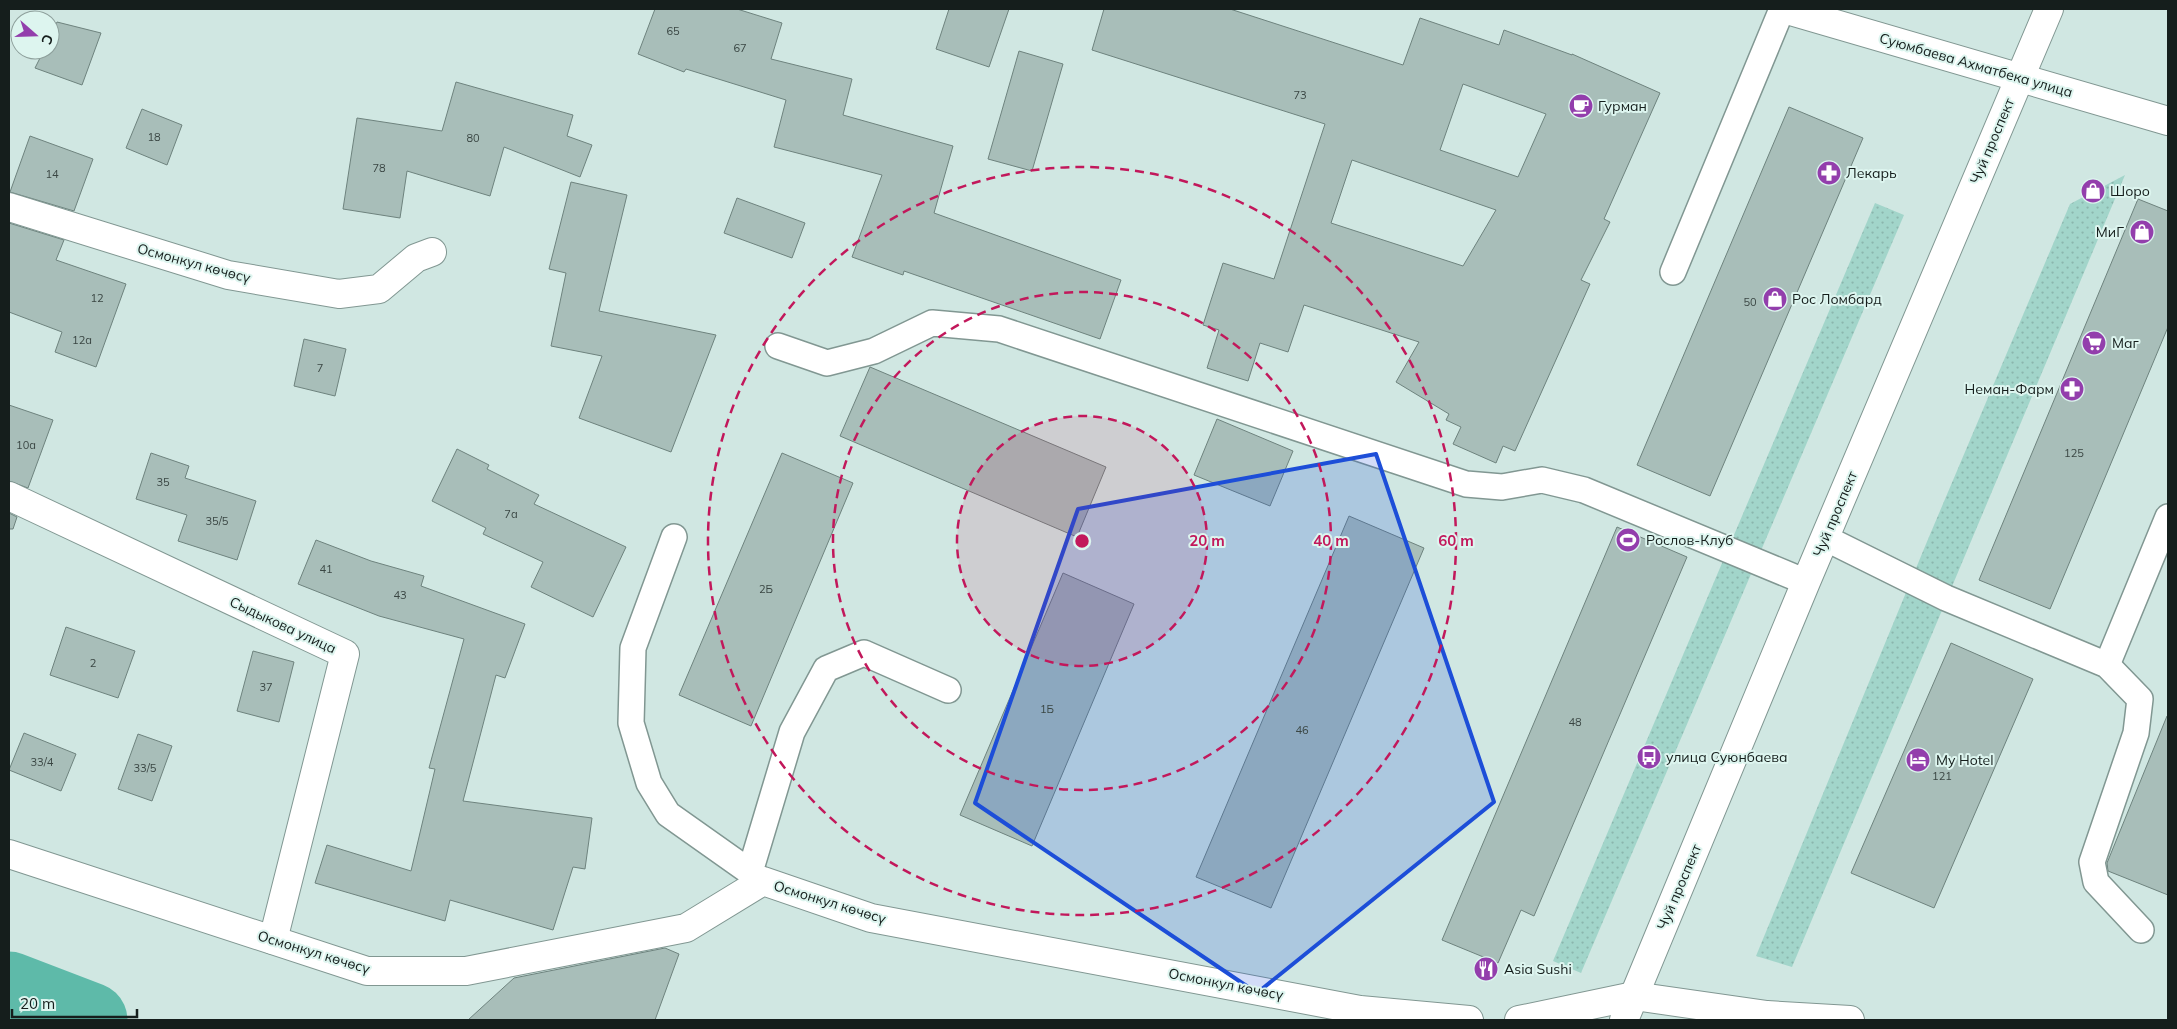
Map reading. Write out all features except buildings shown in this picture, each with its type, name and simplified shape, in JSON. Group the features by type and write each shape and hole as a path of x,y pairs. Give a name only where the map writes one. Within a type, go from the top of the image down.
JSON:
{"street":[{"name":"Суюмбаева Ахматбека улица","path":"1783,9 2168,121"},
{"name":"Чуй проспект","path":"1629,1008 1806,582 2049,9"},
{"name":"Осмонкул көчөсү","path":"9,207 228,275 339,294 379,289 416,258 432,252"},
{"name":"Сыдыкова улица","path":"9,496 345,654 273,940"},
{"name":"Осмонкул көчөсү","path":"9,854 367,971 466,971 686,928 756,876 871,918 1360,1010 1469,1020"},
{"path":"1518,1020 1629,1008 1850,1020"}],"lane":[{"path":"1673,272 1783,9"},
{"path":"778,346 827,363 874,351 932,324 999,329 1466,484 1502,487 1542,480 1584,490 1806,582"},
{"path":"2107,665 2168,518"},
{"path":"674,537 633,648 631,723 649,783 668,814 756,876 792,732 826,669 864,654 948,690"},
{"path":"1825,538 1946,598 2107,665 2140,699 2136,733 2092,862 2096,882 2141,930"}],"highlighted area":[{"path":"1376,454 1494,802 1257,993 975,803 1078,509"}],"green space":[{"path":"2125,175 1792,967 1756,956 1926,544 2070,204"},
{"path":"1875,203 1904,215 1581,973 1553,961"}],"waterway":[{"path":"9,989 90,1020"}],"place":[{"name":"Гурман","path":"1581,106"},
{"name":"Лекарь","path":"1829,173"},
{"name":"Шоро","path":"2093,191"},
{"name":"МиГ","path":"2142,232"},
{"name":"Рос Ломбард","path":"1775,299"},
{"name":"Маг","path":"2094,343"},
{"name":"Неман-Фарм","path":"2072,389"},
{"name":"Рослов-Клуб","path":"1628,540"},
{"name":"улица Суюнбаева","path":"1649,757"},
{"name":"My Hotel","path":"1918,760"},
{"name":"Asia Sushi","path":"1486,969"}]}
